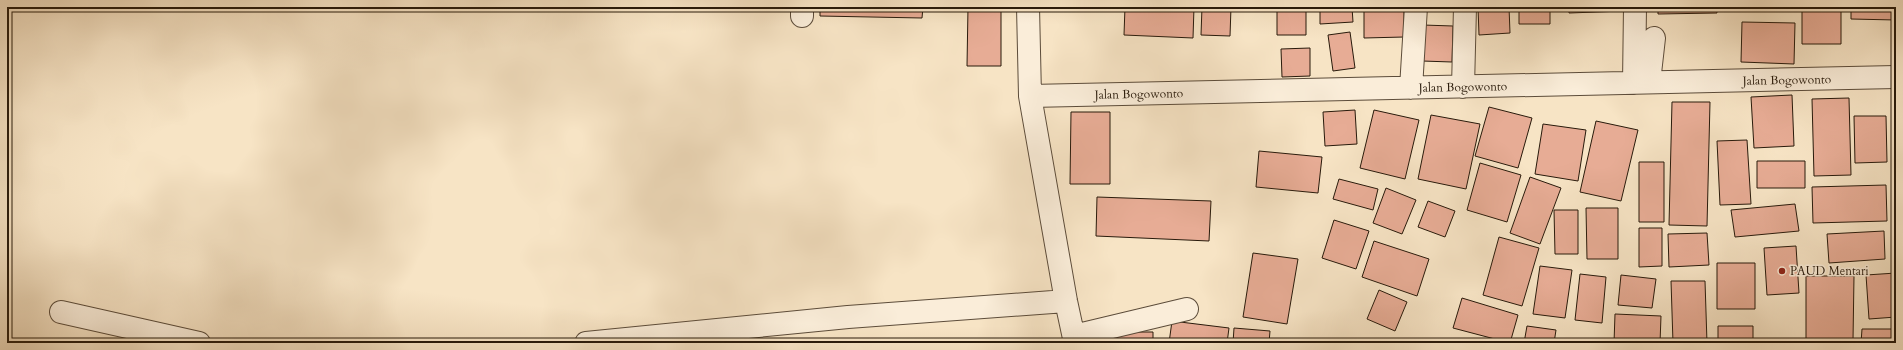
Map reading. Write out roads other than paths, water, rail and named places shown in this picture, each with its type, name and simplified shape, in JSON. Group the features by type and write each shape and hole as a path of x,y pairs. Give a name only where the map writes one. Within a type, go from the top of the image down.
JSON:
{"street":[{"path":"1028,7 1030,96 1074,339 1187,309"},
{"path":"1411,88 1416,7"},
{"path":"1464,87 1465,7"},
{"path":"1635,7 1641,83"},
{"path":"1641,83 1654,38"},
{"name":"Jalan Bogowonto","path":"1030,96 1896,77"},
{"path":"586,343 848,317 1066,301"},
{"path":"61,312 199,343"}],"place":[{"name":"PAUD Mentari","path":"1782,271"}]}
